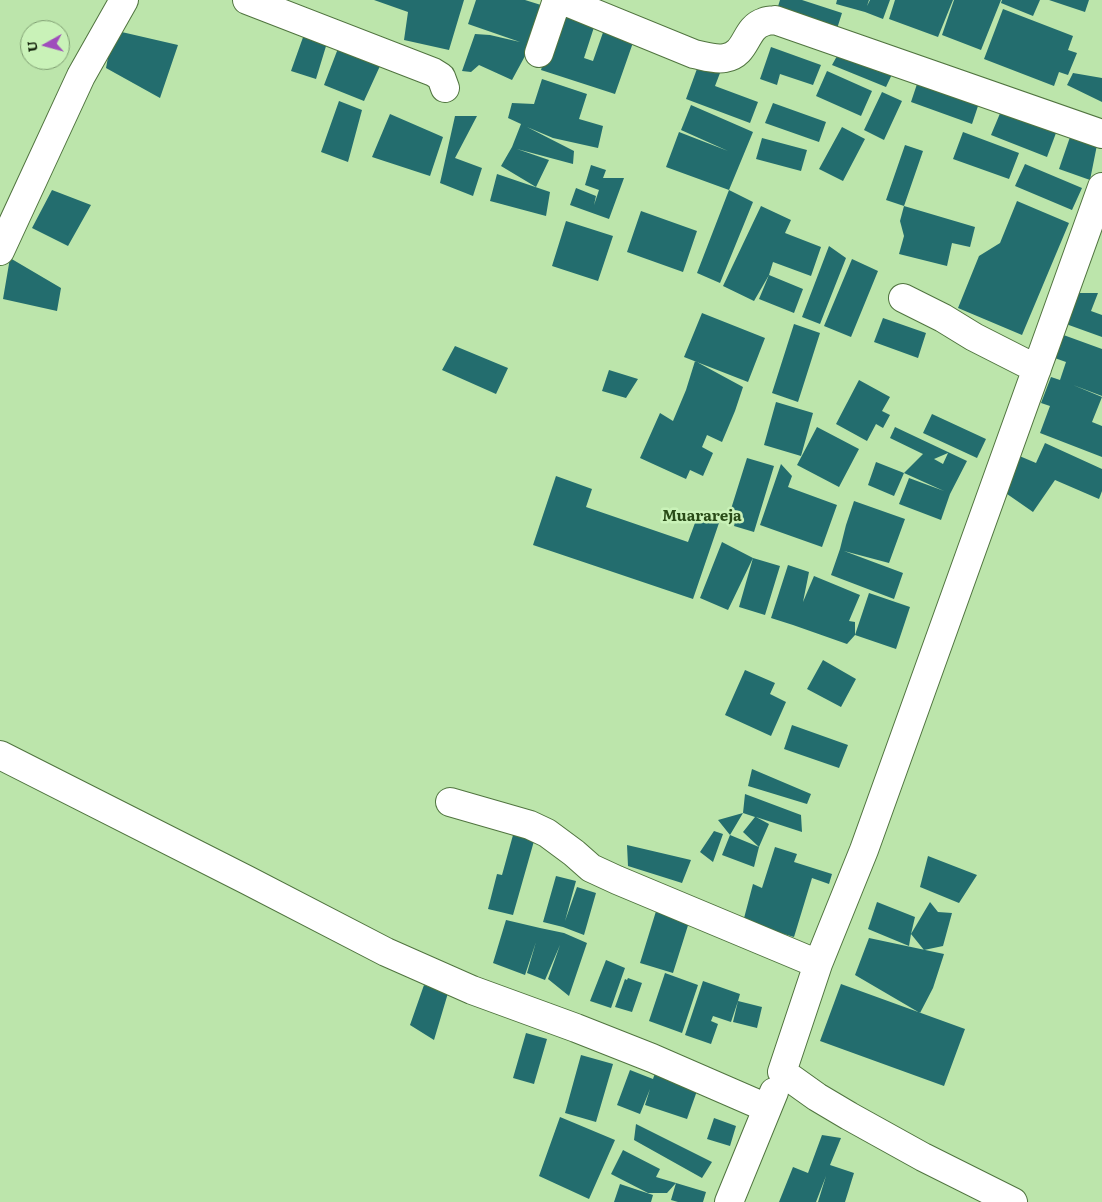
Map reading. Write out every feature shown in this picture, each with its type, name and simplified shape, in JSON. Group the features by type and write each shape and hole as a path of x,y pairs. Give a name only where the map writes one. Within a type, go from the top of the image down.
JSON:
{"street":[{"path":"0,251 81,76 124,0"},
{"path":"247,0 433,72 442,76 445,88"},
{"path":"539,53 557,0"},
{"path":"562,0 694,54 715,58 736,55 754,26 776,20 1102,134"},
{"path":"729,1202 782,1072 818,964 864,850 1102,187"},
{"path":"904,298 1037,369"},
{"path":"0,755 386,952 481,993 652,1058 768,1108"},
{"path":"450,802 539,829 568,848 591,868 818,964"},
{"path":"782,1072 817,1097 849,1116 923,1157 1013,1202"}],"building":[{"path":"374,0 464,0 449,50 404,40 408,12"},
{"path":"476,0 525,0 541,5 531,45 512,80 479,65 471,72 462,71 475,34 490,35 520,42 468,24"},
{"path":"780,0 802,0 842,13 835,35 775,16"},
{"path":"837,0 869,0 867,6 870,0 890,0 883,19 836,4"},
{"path":"895,0 953,0 938,37 889,19"},
{"path":"954,0 1001,0 981,50 942,35"},
{"path":"1002,0 1040,0 1033,16 1001,3"},
{"path":"1049,0 1089,0 1085,12"},
{"path":"561,6 596,21 584,58 593,61 607,21 636,34 615,94 541,70"},
{"path":"1003,9 1073,36 1068,50 1077,53 1068,75 1059,72 1054,86 984,59"},
{"path":"307,26 330,33 316,79 291,71"},
{"path":"113,30 178,45 160,98 106,68"},
{"path":"342,38 385,55 364,101 324,85"},
{"path":"771,47 821,65 813,85 780,74 777,85 760,79"},
{"path":"842,47 895,68 886,87 832,65"},
{"path":"698,66 720,73 715,86 758,102 750,123 686,99"},
{"path":"827,71 872,91 861,116 816,96"},
{"path":"921,72 982,94 972,124 911,102"},
{"path":"1073,73 1102,78 1102,102 1067,85"},
{"path":"542,79 587,94 579,119 603,126 598,148 553,138 527,127 574,151 573,164 517,149 549,160 536,187 501,166 512,147 521,124 508,118 512,103 534,104"},
{"path":"882,92 902,101 884,140 864,130"},
{"path":"339,101 362,110 348,162 321,152"},
{"path":"773,103 826,122 819,142 765,123"},
{"path":"691,105 753,132 729,190 666,167 679,132 728,151 681,130"},
{"path":"1001,111 1056,133 1047,157 991,135"},
{"path":"390,114 443,137 430,176 372,157"},
{"path":"455,116 477,116 455,158 482,168 473,196 440,183"},
{"path":"842,127 865,139 843,181 819,169"},
{"path":"963,132 1019,153 1009,179 953,159"},
{"path":"1070,137 1098,140 1090,180 1059,169"},
{"path":"762,138 807,150 801,171 756,159"},
{"path":"905,145 923,151 904,206 886,200"},
{"path":"1025,164 1082,188 1072,210 1015,186"},
{"path":"591,165 606,170 603,178 624,178 609,219 570,205 576,188 596,196 594,205 599,190 585,185"},
{"path":"497,174 550,192 546,216 490,201"},
{"path":"52,190 91,205 68,246 32,228"},
{"path":"729,190 753,202 720,283 697,273"},
{"path":"1017,201 1069,223 1022,335 958,308 979,256 1000,243"},
{"path":"761,206 791,220 785,233 821,247 811,276 773,262 769,275 754,301 723,286"},
{"path":"904,206 975,227 970,247 952,243 947,266 899,254 904,236 900,221"},
{"path":"641,211 697,231 683,272 627,252"},
{"path":"566,221 613,236 598,281 552,266"},
{"path":"829,246 846,258 820,324 802,317"},
{"path":"10,258 61,288 57,311 3,299"},
{"path":"852,259 878,271 851,337 824,326"},
{"path":"769,275 803,289 794,313 759,299"},
{"path":"1078,293 1098,293 1091,311 1102,315 1102,337 1066,324"},
{"path":"702,313 765,338 748,382 684,357"},
{"path":"883,318 926,333 918,358 874,342"},
{"path":"794,324 820,333 798,402 772,393"},
{"path":"1058,333 1102,349 1102,396 1073,385 1102,397 1092,422 1102,426 1102,457 1040,433 1050,406 1041,403 1051,377 1060,380 1066,362 1049,356"},
{"path":"455,346 508,368 496,394 442,370"},
{"path":"695,361 743,387 722,442 707,435 702,447 713,453 703,476 690,470 686,479 640,458 660,413 673,421 686,390"},
{"path":"609,370 638,379 626,398 602,391"},
{"path":"859,380 890,397 882,411 890,415 883,428 876,424 867,441 836,424"},
{"path":"776,402 813,413 801,456 764,445"},
{"path":"932,414 986,439 977,458 923,433"},
{"path":"817,427 859,449 839,487 797,465"},
{"path":"895,427 967,461 950,494 941,520 899,504 909,478 944,491 904,473 923,454 890,438","holes":["948,453 943,464 934,459"]},
{"path":"1045,443 1102,469 1102,491 1099,499 1055,480 1033,512 997,487 1010,452 1036,463"},
{"path":"747,458 774,466 754,532 734,526 738,511 731,509"},
{"path":"876,462 904,473 894,496 868,485"},
{"path":"781,464 792,476 788,487 837,505 822,547 760,525"},
{"path":"556,476 592,489 586,507 688,542 699,512 720,520 693,599 533,545"},
{"path":"854,501 905,519 889,563 844,551 903,573 894,599 831,575"},
{"path":"722,542 753,558 728,610 700,598"},
{"path":"753,558 780,566 765,615 739,607"},
{"path":"788,565 809,572 803,602 814,576 860,595 849,621 855,622 855,635 847,644 771,618"},
{"path":"869,593 910,607 896,649 855,635"},
{"path":"823,660 856,679 841,707 807,689"},
{"path":"745,670 775,683 770,694 786,702 771,736 725,715"},
{"path":"792,725 848,745 839,768 784,749"},
{"path":"752,769 811,794 807,804 748,786"},
{"path":"745,794 801,815 802,832 756,817 769,824 759,847 743,832 755,817 743,813"},
{"path":"743,813 730,835 718,820"},
{"path":"714,831 723,834 713,862 700,852"},
{"path":"513,835 534,841 513,915 488,909 497,874 502,875"},
{"path":"730,835 759,847 754,867 722,855"},
{"path":"627,845 691,860 682,883 628,866"},
{"path":"775,847 797,854 794,862 832,874 829,884 812,878 794,937 743,922 753,884 762,888"},
{"path":"928,856 977,875 959,903 920,887"},
{"path":"556,876 576,881 565,921 577,887 596,893 584,935 543,922"},
{"path":"877,902 915,917 909,946 868,929"},
{"path":"930,902 938,912 952,913 943,946 924,950 911,934"},
{"path":"657,908 690,919 673,973 640,963"},
{"path":"506,920 564,933 587,943 569,996 548,979 560,945 545,980 527,973 536,942 525,975 493,963"},
{"path":"869,938 944,954 933,988 920,1013 855,975"},
{"path":"606,960 625,968 611,1008 590,1001"},
{"path":"665,973 698,985 682,1033 649,1021"},
{"path":"628,978 642,983 632,1012 615,1007 625,979 627,980"},
{"path":"703,981 740,994 731,1022 713,1016 711,1021 718,1024 711,1044 685,1035"},
{"path":"841,984 965,1029 944,1086 820,1041"},
{"path":"424,985 448,993 434,1040 410,1025"},
{"path":"738,1001 762,1007 757,1028 733,1022"},
{"path":"526,1033 547,1039 534,1084 513,1078"},
{"path":"581,1055 613,1064 596,1122 565,1113"},
{"path":"630,1070 653,1079 655,1073 698,1088 687,1119 645,1105 650,1089 640,1114 617,1105"},
{"path":"560,1117 615,1140 589,1199 539,1176"},
{"path":"714,1118 736,1126 730,1146 707,1139"},
{"path":"636,1124 712,1162 702,1178 634,1140"},
{"path":"822,1135 841,1138 830,1165 854,1173 845,1202 818,1202 826,1176 816,1202 779,1202 793,1167 808,1173"},
{"path":"623,1150 660,1169 656,1177 676,1183 667,1193 648,1193 611,1174"},
{"path":"676,1183 706,1192 703,1202 678,1202 671,1200"},
{"path":"620,1184 653,1195 651,1202 614,1202"}],"district":[{"name":"Muarareja","path":"702,517"}]}
